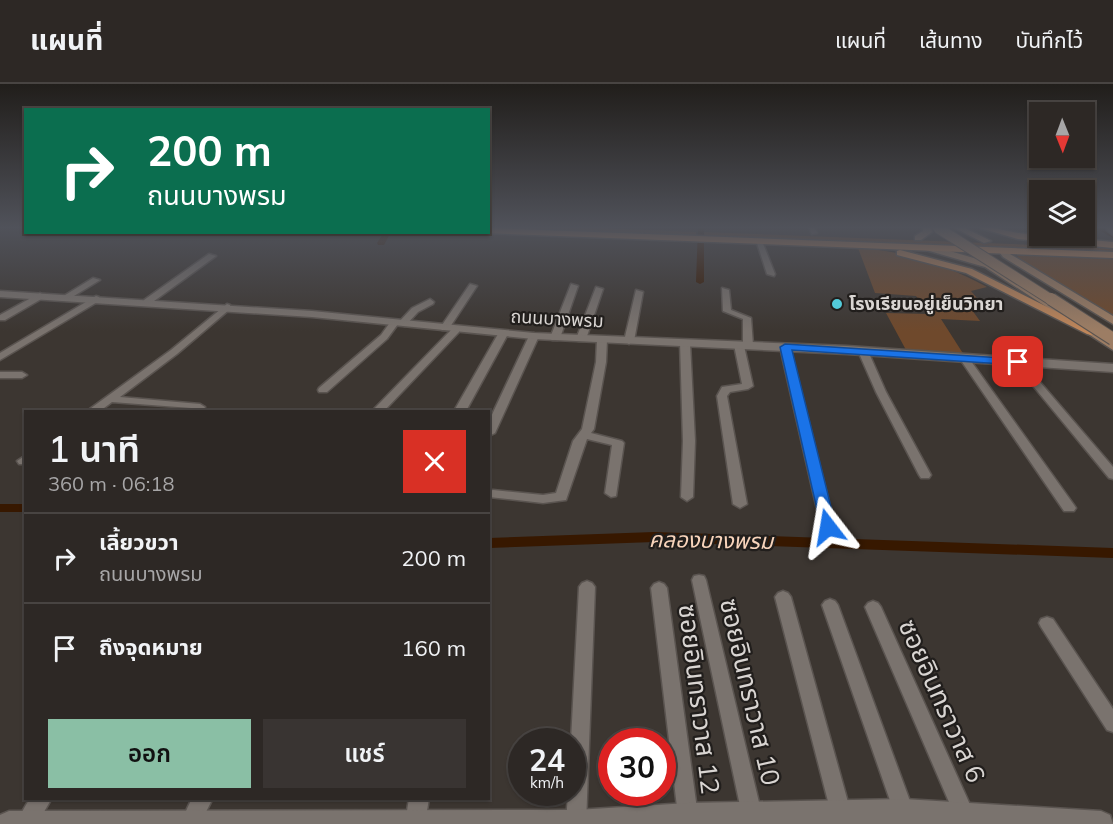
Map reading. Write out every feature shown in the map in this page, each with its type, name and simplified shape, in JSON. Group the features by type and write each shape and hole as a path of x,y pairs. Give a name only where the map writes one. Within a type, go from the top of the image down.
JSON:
{"main road":[{"path":"936,263 969,271 1091,332"},
{"path":"979,263 988,265 1113,346"},
{"path":"992,263 1113,339"},
{"path":"1006,263 1113,328"},
{"path":"1018,263 1113,321"},
{"path":"1016,284 1015,281 1023,279 1054,285"}],"street":[{"path":"147,302 203,263"},
{"path":"766,263 771,274"},
{"path":"66,297 96,280"},
{"path":"379,410 451,329 473,286"},
{"path":"555,338 573,286"},
{"path":"581,339 599,289"},
{"path":"725,290 727,311 747,318 740,345 741,382"},
{"path":"629,341 639,292"},
{"name":"ถนนบางพรม","path":"0,294 227,307 555,338 863,351 1113,368"},
{"path":"2,318 40,296"},
{"path":"0,357 96,299"},
{"path":"323,390 398,323 430,302"},
{"path":"94,410 174,352 227,307"},
{"path":"461,410 503,334"},
{"path":"490,432 534,336"},
{"path":"493,494 543,499 561,497 579,441 588,429 601,362 602,340"},
{"path":"685,343 689,441 687,497"},
{"path":"740,345 748,386 726,388 722,396 740,504"},
{"path":"785,347 828,527"},
{"path":"863,351 881,392 925,476"},
{"path":"965,358 1069,508"},
{"path":"1018,362 1113,475"},
{"path":"0,375 22,375"},
{"path":"110,399 200,407"},
{"path":"584,435 618,443 611,493"},
{"name":"ซอยอินทราวาส 10","path":"699,580 752,815"},
{"path":"576,823 587,587"},
{"name":"ซอยอินทราวาส 12","path":"659,588 688,820"},
{"path":"783,597 841,813"},
{"path":"830,605 904,812"},
{"name":"ซอยอินทราวาส 6","path":"873,607 965,816"},
{"path":"1047,623 1113,724"},
{"path":"25,824 41,800"},
{"path":"190,823 202,800"},
{"path":"415,824 419,800"},
{"path":"9,824 576,823 688,820 752,815 794,819 841,813 869,818 904,812 1014,822 1101,824"}],"shaded area":[{"path":"863,263 932,263 987,287 971,291 977,298 964,299 980,321 941,319 964,355 906,350 886,313 928,314 916,296 875,293"},
{"path":"1025,263 1113,263 1113,316"}],"waterway":[{"path":"700,263 700,282"},
{"name":"คลองบางพรม","path":"0,508 24,508"},
{"name":"คลองบางพรม","path":"490,543 654,537 1113,553"}],"place":[{"name":"โรงเรียนอยู่เย็นวิทยา","path":"837,304"}],"route":[{"path":"828,527 785,347 1018,362"}]}
